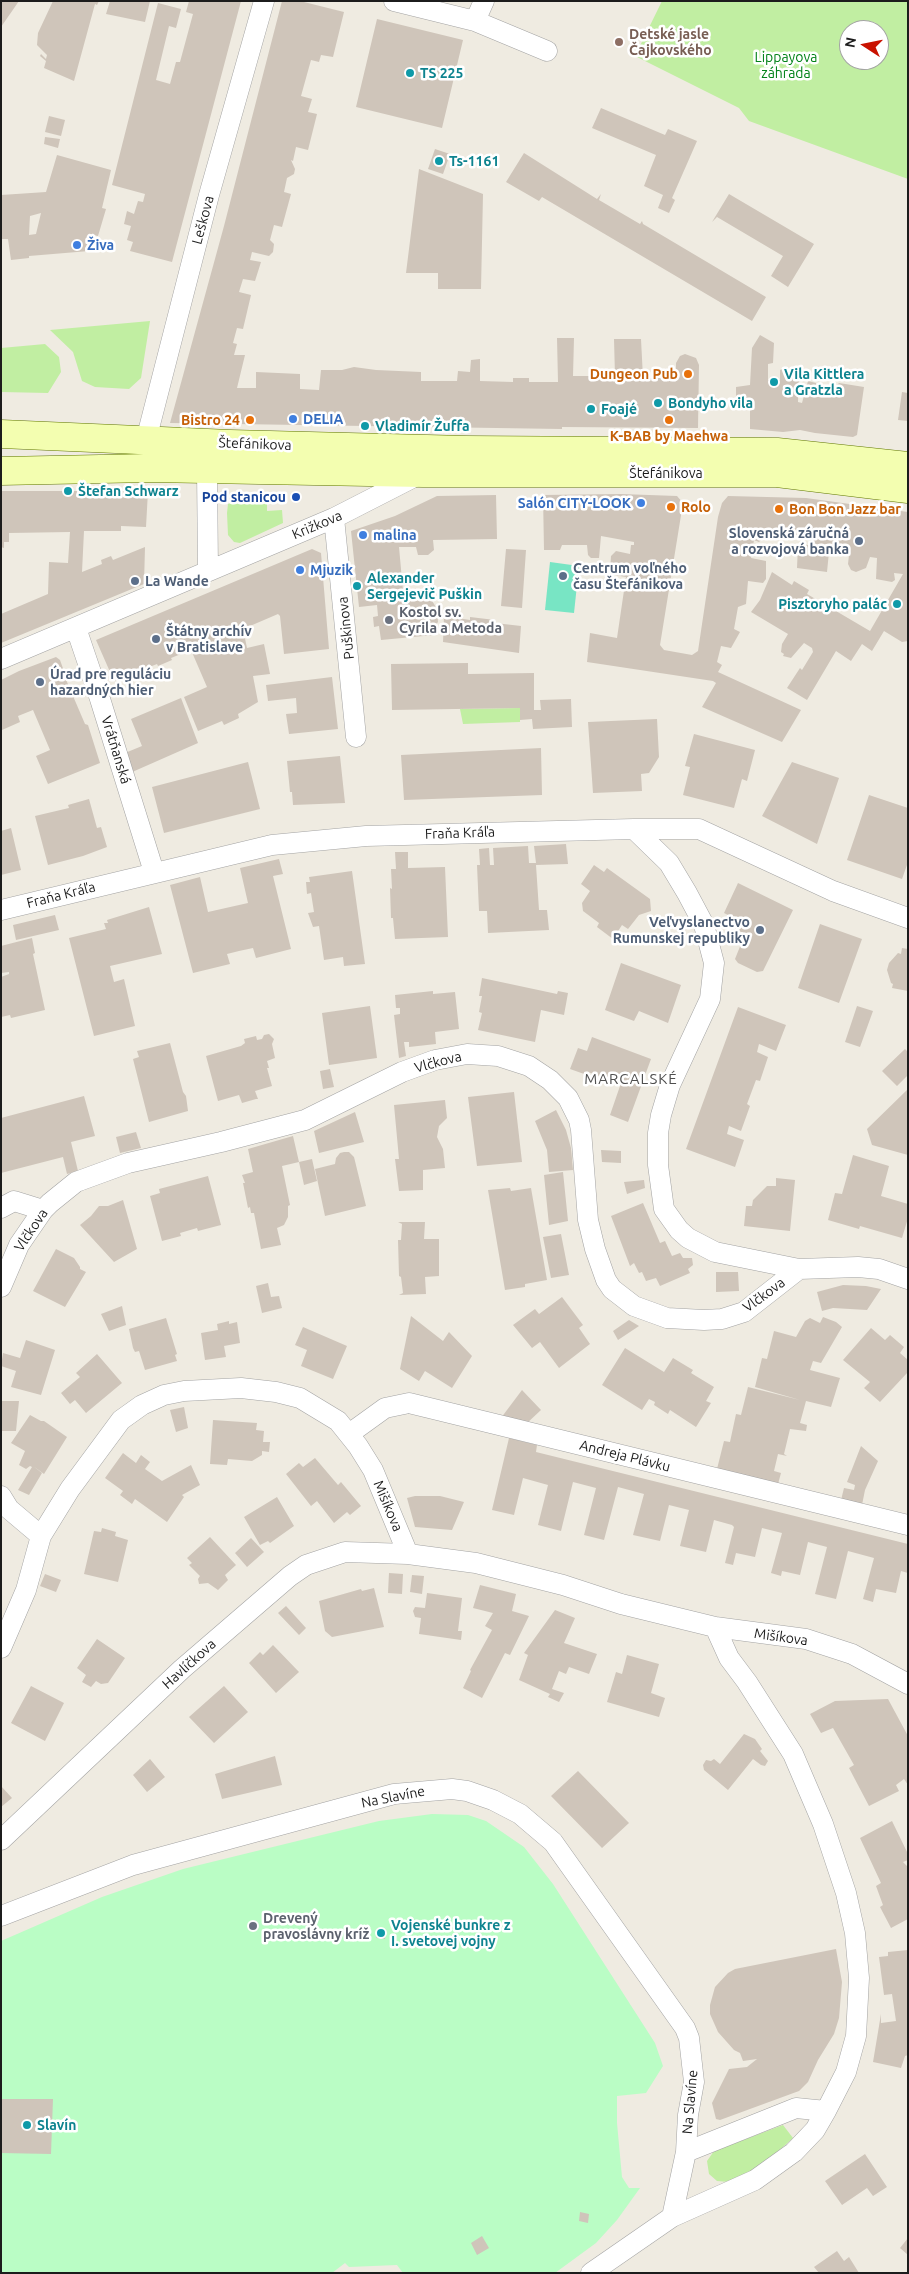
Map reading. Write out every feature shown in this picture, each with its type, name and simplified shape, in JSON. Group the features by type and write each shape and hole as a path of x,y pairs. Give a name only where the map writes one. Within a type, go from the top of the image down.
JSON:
{"main road":[{"name":"Štefánikova","path":"1,434 466,450 778,452 908,466"},
{"name":"Štefánikova","path":"1,471 150,468 423,473 777,473 908,489"}],"street":[{"name":"Leškova","path":"146,440 209,195 264,1"},
{"path":"394,1 475,21 547,51"},
{"path":"475,21 484,1"},
{"name":"Štefánikova","path":"194,442 207,470"},
{"name":"Štefánikova","path":"423,473 466,450"},
{"path":"207,470 208,571"},
{"name":"Križkova","path":"1,659 334,518 423,473"},
{"name":"Puškinova","path":"334,518 356,737"},
{"name":"Vrátňanská","path":"76,628 154,872"},
{"path":"634,829 669,862 688,893 704,925 714,963 710,999 670,1085 661,1115 658,1133 658,1165 664,1209 679,1230 715,1252 799,1269"},
{"name":"Fraňa Kráľa","path":"1,910 272,845 366,836 699,829 833,891 908,918"},
{"name":"Vlčkova","path":"1,1287 18,1245 43,1210 50,1202 76,1182 128,1163 221,1142 305,1120 402,1072 435,1060 467,1054 513,1060 541,1073 558,1087 571,1103 581,1130 588,1220 595,1250 606,1280 612,1289 634,1306 667,1318 704,1320 728,1317 744,1312 799,1269 858,1267 904,1274"},
{"path":"1,1208 14,1201 43,1210"},
{"name":"Mišíkova","path":"1,1648 6,1628 26,1590 41,1536 70,1489 121,1420 142,1405 164,1395 184,1391 241,1388 286,1394 300,1398 338,1421 373,1470 408,1554 476,1563 563,1585 622,1604 715,1627 788,1636 828,1645 879,1667 908,1684"},
{"name":"Andreja Plávku","path":"349,1434 385,1408 409,1404 908,1525"},
{"path":"1,1496 9,1509 41,1536"},
{"name":"Havlíčkova","path":"1,1840 182,1669 290,1576 306,1565 346,1552 408,1554"},
{"path":"591,2273 672,2217 755,2180 776,2167 804,2142 826,2112 846,2072 856,2036 859,1978 855,1933 846,1893 823,1824 794,1754 729,1658 715,1627"},
{"name":"Na Slavíne","path":"1,1916 133,1865 394,1794 452,1789 477,1794 520,1814 553,1842 685,2028 689,2038 694,2082 688,2116 686,2152 672,2217"},
{"name":"Na Slavíne","path":"686,2152 796,2108 826,2112"}],"green space":[{"name":"Lippayova záhrada","path":"662,1 908,1 908,179 749,121 739,108 635,56"},
{"path":"150,321 141,378 129,389 95,387 82,381 73,352 50,330"},
{"path":"45,344 59,357 61,372 48,393 1,392 1,348"},
{"path":"233,502 267,502 267,511 282,510 283,523 240,543 234,542 228,535 227,513 228,504"},
{"path":"550,562 579,566 574,613 545,610"},
{"path":"520,708 520,722 463,724 460,709"},
{"path":"432,1814 468,1815 486,1821 524,1847 553,1884 655,2043 663,2066 646,2093 617,2096 617,2123 622,2177 629,2188 640,2188 617,2220 596,2243 555,2273 403,2273 397,2265 349,2267 345,2263 332,2273 1,2273 1,1941 102,1897 183,1869 379,1821"},
{"path":"783,2125 793,2138 764,2164 729,2182 717,2181 709,2174 707,2161 714,2151"}],"building":[{"path":"1,1 19,1 1,27"},
{"path":"53,1 99,1 97,5 95,4 74,81 44,68 46,61 40,56 41,54 46,59 47,55 37,45 38,33"},
{"path":"110,1 150,1 145,22 106,14"},
{"path":"189,1 241,1 172,262 130,251 133,242 127,240 131,226 124,224 127,211 134,214 138,201 143,202 145,194 112,185 158,3 181,9 176,28 169,26 156,80 170,84 176,62 180,62 193,14 186,12"},
{"path":"282,1 300,1 344,12 333,57 321,55 319,62 311,60 301,96 312,99 308,112 317,114 308,150 296,147 293,161 291,160 295,169 294,174 287,178 284,192 291,194 282,227 274,225 270,240 274,244 273,252 269,256 252,252 250,260 261,262 255,281 243,279 239,292 251,295 243,329 237,328 233,343 237,344 234,355 245,355 237,388 256,388 256,372 300,374 300,389 319,390 321,370 342,370 354,367 421,372 421,381 457,381 458,371 470,372 471,360 480,359 480,381 513,382 513,378 529,378 529,382 558,382 557,338 574,338 573,376 615,376 614,339 641,339 643,378 676,378 676,363 680,356 685,354 696,358 699,365 698,428 562,427 562,429 170,423 224,226"},
{"name":"TS 225","path":"377,19 463,40 442,128 356,107"},
{"path":"601,108 665,135 668,129 697,141 672,198 675,200 669,213 658,208 663,195 644,186 656,155 592,128"},
{"path":"49,116 65,120 61,136 45,132"},
{"path":"45,137 60,139 58,148 44,144"},
{"name":"Ts-1161","path":"435,149 450,154 443,174 428,169"},
{"path":"524,153 597,199 601,194 599,200 640,224 642,221 643,224 766,297 752,321 542,197 539,201 506,182"},
{"path":"57,155 111,170 102,208 106,209 98,236 93,235 89,251 29,256 29,258 11,260 8,239 1,239 1,195 46,192","holes":["41,213 36,234 29,235 30,216"]},
{"path":"419,169 483,194 481,289 438,289 438,273 406,273"},
{"path":"729,194 814,244 788,287 771,276 783,256 717,217 712,222"},
{"path":"760,335 774,343 773,363 768,364 768,380 780,380 780,370 782,369 797,369 799,371 798,402 802,403 808,381 816,383 816,387 833,389 839,383 864,387 857,435 853,437 800,430 783,432 750,429 750,409 736,407 736,387 750,385 752,348"},
{"path":"902,392 908,393 908,421 898,420"},
{"path":"1,491 148,491 146,527 121,526 121,531 84,531 82,572 102,564 101,560 111,556 113,560 145,547 144,584 1,643 1,614 48,594 49,562 68,563 70,532 9,533 9,542 4,542 4,548 1,547"},
{"path":"621,494 677,496 683,503 660,645 664,650 692,655 698,651 718,517 722,503 728,496 806,498 908,512 908,641 902,642 884,631 872,651 862,644 851,661 836,651 807,700 787,688 800,668 802,670 813,652 812,648 804,643 791,658 783,656 784,654 781,652 782,644 788,634 751,612 760,600 772,572 792,585 794,581 809,590 807,594 870,631 903,574 894,573 895,580 892,582 876,579 877,558 870,557 866,568 856,572 851,570 848,564 849,555 829,552 827,572 797,568 798,545 809,545 810,537 789,534 787,539 761,540 759,542 754,540 751,558 766,561 766,579 763,583 748,581 746,604 738,607 734,629 740,632 731,648 721,646 717,662 722,665 718,672 801,710 782,742 702,707 716,683 713,681 587,662 590,633 617,638 626,577 614,575 610,572 611,556 616,551 630,554 631,545 634,545 634,542 601,536 599,558 591,558 588,555 587,545 562,545 560,550 544,550 543,495"},
{"path":"496,495 497,539 433,540 434,550 428,555 418,555 416,547 399,547 404,602 431,599 437,609 438,622 434,627 434,635 381,640 379,626 374,627 373,617 378,616 377,605 359,607 351,531 395,516 437,496"},
{"path":"312,549 321,553 329,649 284,654 280,616 278,614 243,629 247,648 264,644 270,674 253,676 258,702 238,714 239,718 224,725 222,721 198,731 184,697 207,687 191,650 171,658 172,660 158,666 157,664 114,681 96,640"},
{"path":"506,549 526,550 522,608 501,606"},
{"path":"444,616 470,620 470,617 495,620 495,623 521,626 519,653 443,642"},
{"path":"56,657 60,660 64,675 85,724 88,725 100,763 48,784 36,756 50,750 33,710 18,716 20,722 2,730 1,680"},
{"path":"468,663 468,674 534,673 534,710 541,710 540,700 571,699 572,727 533,729 532,719 520,720 520,708 392,710 391,664"},
{"path":"332,677 338,729 289,734 286,714 297,713 296,698 268,701 266,685"},
{"path":"181,698 198,743 130,773 125,753 142,746 131,719"},
{"path":"657,719 659,757 649,773 641,774 642,791 593,793 588,722"},
{"path":"694,734 755,750 747,781 742,779 734,808 683,795 690,767 685,766"},
{"path":"541,748 542,795 404,800 401,755"},
{"path":"340,756 345,803 293,805 287,761"},
{"path":"248,762 260,809 164,833 152,787"},
{"path":"792,762 839,778 817,844 762,816"},
{"path":"869,795 908,808 908,862 902,879 847,860"},
{"path":"89,799 97,828 101,827 107,847 83,856 48,865 35,816 69,808 68,805"},
{"path":"11,828 21,870 1,875 1,831"},
{"path":"566,844 568,864 536,865 539,910 547,910 549,930 488,933 487,911 479,911 477,865 480,865 479,849 489,848 490,865 494,865 493,848 528,846 529,863 536,863 534,846"},
{"path":"395,852 408,852 408,868 445,867 448,937 395,939 393,918 391,918 390,888 392,889 391,869 396,869"},
{"path":"279,859 283,874 273,876 291,949 256,958 253,948 239,951 227,954 230,964 193,973 170,885 200,877 208,912 248,903 240,868"},
{"path":"594,865 604,872 607,868 650,899 651,911 639,915 628,929 622,925 613,939 597,927 599,923 583,911 582,903 590,891 581,884"},
{"path":"352,871 365,964 344,966 343,957 324,960 319,926 313,927 308,913 314,912 311,893 307,894 306,882 310,882 309,877"},
{"name":"Veľvyslanectvo Rumunskej republiky","path":"738,883 793,910 763,971 757,972 738,963 735,959 745,934 728,925 732,917 724,913"},
{"path":"149,907 162,954 110,966 114,982 124,979 135,1026 94,1036 69,938 106,929 104,923 108,923 107,920"},
{"path":"55,915 59,930 16,940 13,925"},
{"path":"820,924 862,939 839,1003 798,988"},
{"path":"32,938 35,953 33,954 45,1010 11,1018 10,1015 1,1017 1,977 9,974 9,972 1,973 1,946"},
{"path":"902,948 908,949 908,991 892,988 893,984 887,970 889,963 898,953 901,954"},
{"path":"621,963 681,985 668,1023 639,1011 634,1021 605,1010"},
{"path":"482,978 557,994 558,991 568,993 564,1015 541,1010 535,1042 478,1030 482,1013 479,1012 482,996 479,996"},
{"path":"433,991 433,994 455,992 459,1029 435,1032 436,1044 409,1047 409,1042 404,1042 406,1056 399,1058 394,1015 400,1014 400,1008 396,1008 395,995"},
{"path":"370,1006 377,1058 329,1065 322,1013"},
{"path":"857,1006 873,1011 860,1047 845,1042"},
{"path":"738,1007 786,1025 776,1051 759,1044 757,1052 768,1057 760,1081 756,1080 747,1104 750,1106 741,1131 729,1126 727,1134 744,1140 735,1167 686,1149"},
{"path":"269,1034 274,1039 272,1044 275,1058 267,1061 272,1086 255,1091 258,1099 242,1103 239,1095 218,1101 206,1056 241,1046 245,1043 244,1039 256,1036 257,1040 262,1039 264,1035"},
{"path":"592,1037 651,1059 628,1122 610,1115 620,1086 612,1083 613,1081 588,1072 587,1075 570,1069 578,1048 587,1051"},
{"path":"170,1043 183,1092 186,1096 188,1111 149,1122 133,1059 139,1057 137,1051"},
{"path":"905,1049 908,1052 908,1075 897,1086 882,1071"},
{"path":"330,1069 334,1087 323,1089 320,1071"},
{"path":"908,1089 908,1155 872,1145 867,1129"},
{"path":"514,1092 522,1162 477,1166 468,1097"},
{"path":"84,1096 95,1136 71,1142 78,1171 67,1174 63,1157 1,1173 1,1118"},
{"path":"445,1100 447,1118 439,1126 437,1137 443,1149 445,1168 423,1170 423,1190 399,1191 395,1159 399,1159 394,1105"},
{"path":"556,1110 566,1130 571,1148 573,1170 549,1172 547,1150 535,1121"},
{"path":"355,1112 364,1142 319,1153 314,1131"},
{"path":"136,1132 141,1148 120,1153 116,1137"},
{"path":"293,1136 299,1162 282,1166 290,1205 288,1206 288,1217 284,1225 277,1228 281,1245 261,1249 254,1213 251,1213 250,1207 248,1208 243,1183 245,1183 242,1175 253,1172 248,1149"},
{"path":"601,1150 621,1151 621,1163 602,1162"},
{"path":"349,1152 354,1157 366,1206 325,1216 315,1169 335,1164 336,1158 340,1153"},
{"path":"853,1155 889,1166 881,1196 908,1204 908,1218 902,1238 860,1226 859,1229 828,1220 835,1193 842,1194"},
{"path":"312,1159 317,1181 304,1185 299,1162"},
{"path":"563,1172 568,1221 549,1225 544,1175"},
{"path":"208,1176 221,1225 198,1231 197,1228 180,1233 181,1236 162,1241 150,1196 160,1193 159,1189"},
{"path":"776,1178 795,1180 790,1231 744,1226 746,1206 752,1206 753,1200 767,1186 776,1186"},
{"path":"644,1180 645,1188 627,1194 624,1182"},
{"path":"510,1188 511,1191 531,1188 547,1280 525,1284 525,1287 505,1290 488,1190"},
{"path":"123,1200 137,1249 114,1262 80,1225 99,1206 108,1206"},
{"path":"643,1203 660,1243 665,1241 672,1256 680,1253 683,1258 692,1258 693,1265 688,1269 690,1273 660,1286 656,1278 646,1281 642,1272 639,1273 634,1263 630,1266 611,1216"},
{"path":"398,1222 425,1222 424,1239 439,1239 439,1276 425,1277 426,1294 399,1295 403,1293 401,1277 399,1276 398,1240 401,1240 402,1224"},
{"path":"561,1234 569,1275 551,1278 543,1237"},
{"path":"56,1249 74,1258 80,1269 86,1272 65,1307 33,1291"},
{"path":"716,1272 738,1272 739,1291 716,1292"},
{"path":"268,1283 271,1297 279,1296 282,1308 262,1313 256,1286"},
{"path":"843,1285 881,1289 867,1310 833,1308 822,1311 817,1292"},
{"path":"562,1297 583,1325 579,1328 590,1344 559,1368 540,1342 532,1348 513,1325 535,1309 539,1314"},
{"path":"122,1306 126,1325 109,1331 101,1314"},
{"path":"411,1316 443,1341 449,1332 472,1356 452,1388 425,1371 419,1381 400,1369"},
{"path":"823,1317 836,1322 842,1327 821,1363 813,1361 810,1370 840,1378 831,1407 806,1401 800,1423 807,1425 806,1431 790,1429 784,1454 787,1456 778,1454 774,1471 781,1473 778,1484 717,1469 724,1441 730,1442 736,1414 741,1415 748,1387 800,1400 755,1387 762,1358 767,1359 774,1331 796,1337 805,1321 810,1318 820,1323"},
{"path":"166,1318 177,1354 175,1355 177,1361 145,1370 139,1351 135,1352 133,1348 129,1329"},
{"path":"629,1320 639,1326 618,1340 613,1331"},
{"path":"229,1321 229,1324 237,1322 240,1343 224,1346 226,1357 205,1360 201,1333 218,1330 217,1324"},
{"path":"303,1327 347,1346 333,1379 301,1366 307,1350 295,1345"},
{"path":"871,1328 885,1340 890,1335 904,1347 900,1353 908,1360 908,1372 880,1402 864,1388 870,1382 843,1360"},
{"path":"26,1340 55,1350 41,1395 11,1387 16,1371 1,1366 3,1353 20,1358"},
{"path":"625,1348 664,1372 673,1358 693,1370 691,1373 714,1387 706,1401 711,1403 696,1427 670,1410 668,1414 654,1405 655,1402 649,1399 642,1410 602,1385"},
{"path":"97,1354 122,1383 86,1413 75,1400 70,1404 61,1393 80,1377 76,1373"},
{"path":"522,1390 541,1410 525,1425 501,1418"},
{"path":"1,1401 19,1401 16,1431 1,1431"},
{"path":"184,1407 188,1428 176,1432 170,1410"},
{"path":"30,1415 44,1421 67,1437 44,1474 33,1466 42,1473 29,1495 18,1490 32,1467 30,1466 26,1469 19,1465 25,1451 11,1443"},
{"path":"213,1420 257,1423 256,1430 264,1431 263,1442 270,1442 269,1452 262,1451 262,1455 252,1461 228,1459 227,1465 210,1464"},
{"path":"509,1438 537,1445 536,1452 908,1544 908,1573 901,1571 896,1593 876,1589 873,1602 863,1599 874,1558 848,1551 836,1599 815,1594 827,1547 808,1542 800,1575 782,1571 781,1576 771,1573 782,1533 762,1528 755,1557 736,1553 733,1565 725,1563 734,1527 732,1525 714,1520 706,1552 680,1546 689,1510 669,1505 660,1541 633,1535 644,1494 618,1487 604,1540 584,1535 596,1488 573,1482 561,1531 538,1525 548,1485 523,1478 514,1515 492,1510"},
{"path":"861,1446 878,1461 865,1490 862,1505 841,1500 844,1488 854,1490 855,1485 847,1482"},
{"path":"123,1453 136,1463 141,1455 150,1462 145,1469 162,1481 191,1465 200,1485 182,1495 184,1497 167,1522 135,1499 132,1504 120,1495 123,1491 105,1478"},
{"path":"315,1458 338,1485 341,1482 361,1506 350,1515 347,1512 334,1523 317,1501 311,1506 286,1474 299,1463 303,1467"},
{"path":"415,1496 440,1496 464,1502 452,1530 415,1527 407,1498"},
{"path":"277,1497 294,1526 270,1543 268,1541 260,1545 244,1517"},
{"path":"102,1528 116,1532 115,1536 128,1540 118,1582 84,1574 94,1531 101,1532"},
{"path":"210,1537 236,1565 225,1575 228,1580 218,1590 208,1583 199,1584 198,1579 200,1576 189,1565 192,1563 187,1558"},
{"path":"251,1538 264,1552 247,1567 235,1553"},
{"path":"389,1573 403,1574 402,1594 388,1593"},
{"path":"45,1574 61,1580 56,1592 40,1586"},
{"path":"412,1575 424,1576 422,1594 410,1592"},
{"path":"480,1585 516,1594 512,1611 529,1616 510,1655 505,1653 482,1698 463,1688 470,1670 492,1630 485,1626 493,1613 473,1608"},
{"path":"374,1588 384,1627 332,1637 325,1631 319,1601 361,1589 362,1591"},
{"path":"427,1593 462,1598 458,1631 462,1631 461,1640 419,1634 421,1618 415,1617 413,1611 415,1607 425,1608"},
{"path":"286,1606 306,1628 299,1635 278,1613"},
{"path":"555,1610 575,1618 564,1643 597,1654 589,1674 569,1667 566,1674 559,1671 552,1689 564,1693 559,1702 548,1697 550,1694 519,1680 528,1655 524,1653"},
{"path":"97,1639 125,1658 108,1683 101,1684 96,1681 91,1687 82,1682 86,1675 77,1668"},
{"path":"273,1645 299,1672 276,1693 249,1663 260,1652 263,1655"},
{"path":"627,1655 659,1664 651,1693 665,1698 659,1717 607,1702 616,1672 622,1674"},
{"path":"31,1686 64,1703 45,1741 11,1723"},
{"path":"224,1686 248,1712 214,1743 189,1717"},
{"path":"888,1699 908,1736 908,1785 904,1779 896,1785 899,1791 869,1806 849,1768 854,1765 833,1728 821,1733 810,1714 835,1701"},
{"path":"744,1734 755,1739 762,1749 760,1751 768,1761 765,1766 753,1759 728,1790 704,1770 703,1765 706,1760 711,1761 714,1759 720,1764"},
{"path":"275,1756 282,1785 222,1799 215,1774"},
{"path":"150,1759 165,1777 147,1792 133,1775"},
{"path":"578,1771 629,1823 602,1848 551,1796"},
{"path":"1,1786 12,1798 1,1807"},
{"path":"892,1821 908,1854 908,1860 903,1862 908,1867 908,1919 891,1928 880,1907 883,1905 876,1886 881,1883 860,1838"},
{"name":"Vojenské bunkre z I. svetovej vojny","path":"377,1928 386,1929 385,1939 376,1938"},
{"path":"836,1949 842,1982 839,2018 834,2034 818,2060 808,2082 799,2091 720,2120 716,2119 712,2103 729,2069 747,2067 757,2059 743,2061 740,2053 734,2050 718,2032 710,2014 710,2005 715,1987 728,1973 735,1969"},
{"path":"908,1950 908,2055 905,2056 901,2068 873,2062 881,2014 881,2023 896,2021 892,1994 884,1995 879,1957 888,1956 888,1952"},
{"name":"Slavín","path":"1,2099 53,2099 51,2154 1,2153"},
{"path":"865,2154 887,2187 873,2196 867,2188 842,2205 825,2181"},
{"path":"580,2212 589,2214 588,2223 579,2221"},
{"path":"482,2236 489,2248 477,2255 471,2243"},
{"path":"908,2238 908,2255 900,2248"},
{"path":"837,2251 844,2261 849,2257 859,2273 819,2273 814,2267"}],"place":[{"name":"Detské jasle Čajkovského","path":"619,42"},
{"name":"TS 225","path":"410,73"},
{"name":"Ts-1161","path":"439,161"},
{"name":"Živa","path":"77,245"},
{"name":"Dungeon Pub","path":"688,374"},
{"name":"Vila Kittlera a Gratzla","path":"774,382"},
{"name":"Bondyho vila","path":"658,403"},
{"name":"Foajé","path":"591,409"},
{"name":"DELIA","path":"293,419"},
{"name":"Bistro 24","path":"250,420"},
{"name":"K-BAB by Maehwa","path":"669,420"},
{"name":"Vladimír Žuffa","path":"365,426"},
{"name":"Štefan Schwarz","path":"68,491"},
{"name":"Pod stanicou","path":"296,497"},
{"name":"Salón CITY-LOOK","path":"641,503"},
{"name":"Rolo","path":"671,507"},
{"name":"Bon Bon Jazz bar","path":"779,509"},
{"name":"malina","path":"363,535"},
{"name":"Slovenská záručná a rozvojová banka","path":"859,541"},
{"name":"Mjuzik","path":"300,570"},
{"name":"Centrum voľného času Štefánikova","path":"563,576"},
{"name":"La Wande","path":"135,581"},
{"name":"Alexander Sergejevič Puškin","path":"357,586"},
{"name":"Pisztoryho palác","path":"897,604"},
{"name":"Kostol sv. Cyrila a Metoda","path":"389,620"},
{"name":"Štátny archív v Bratislave","path":"156,639"},
{"name":"Úrad pre reguláciu hazardných hier","path":"40,682"},
{"name":"Veľvyslanectvo Rumunskej republiky","path":"760,930"},
{"name":"Drevený pravoslávny kríž","path":"253,1926"},
{"name":"Vojenské bunkre z I. svetovej vojny","path":"381,1933"},
{"name":"Slavín","path":"27,2125"}],"district":[{"name":"MARCALSKÉ","path":"631,1079"}]}
